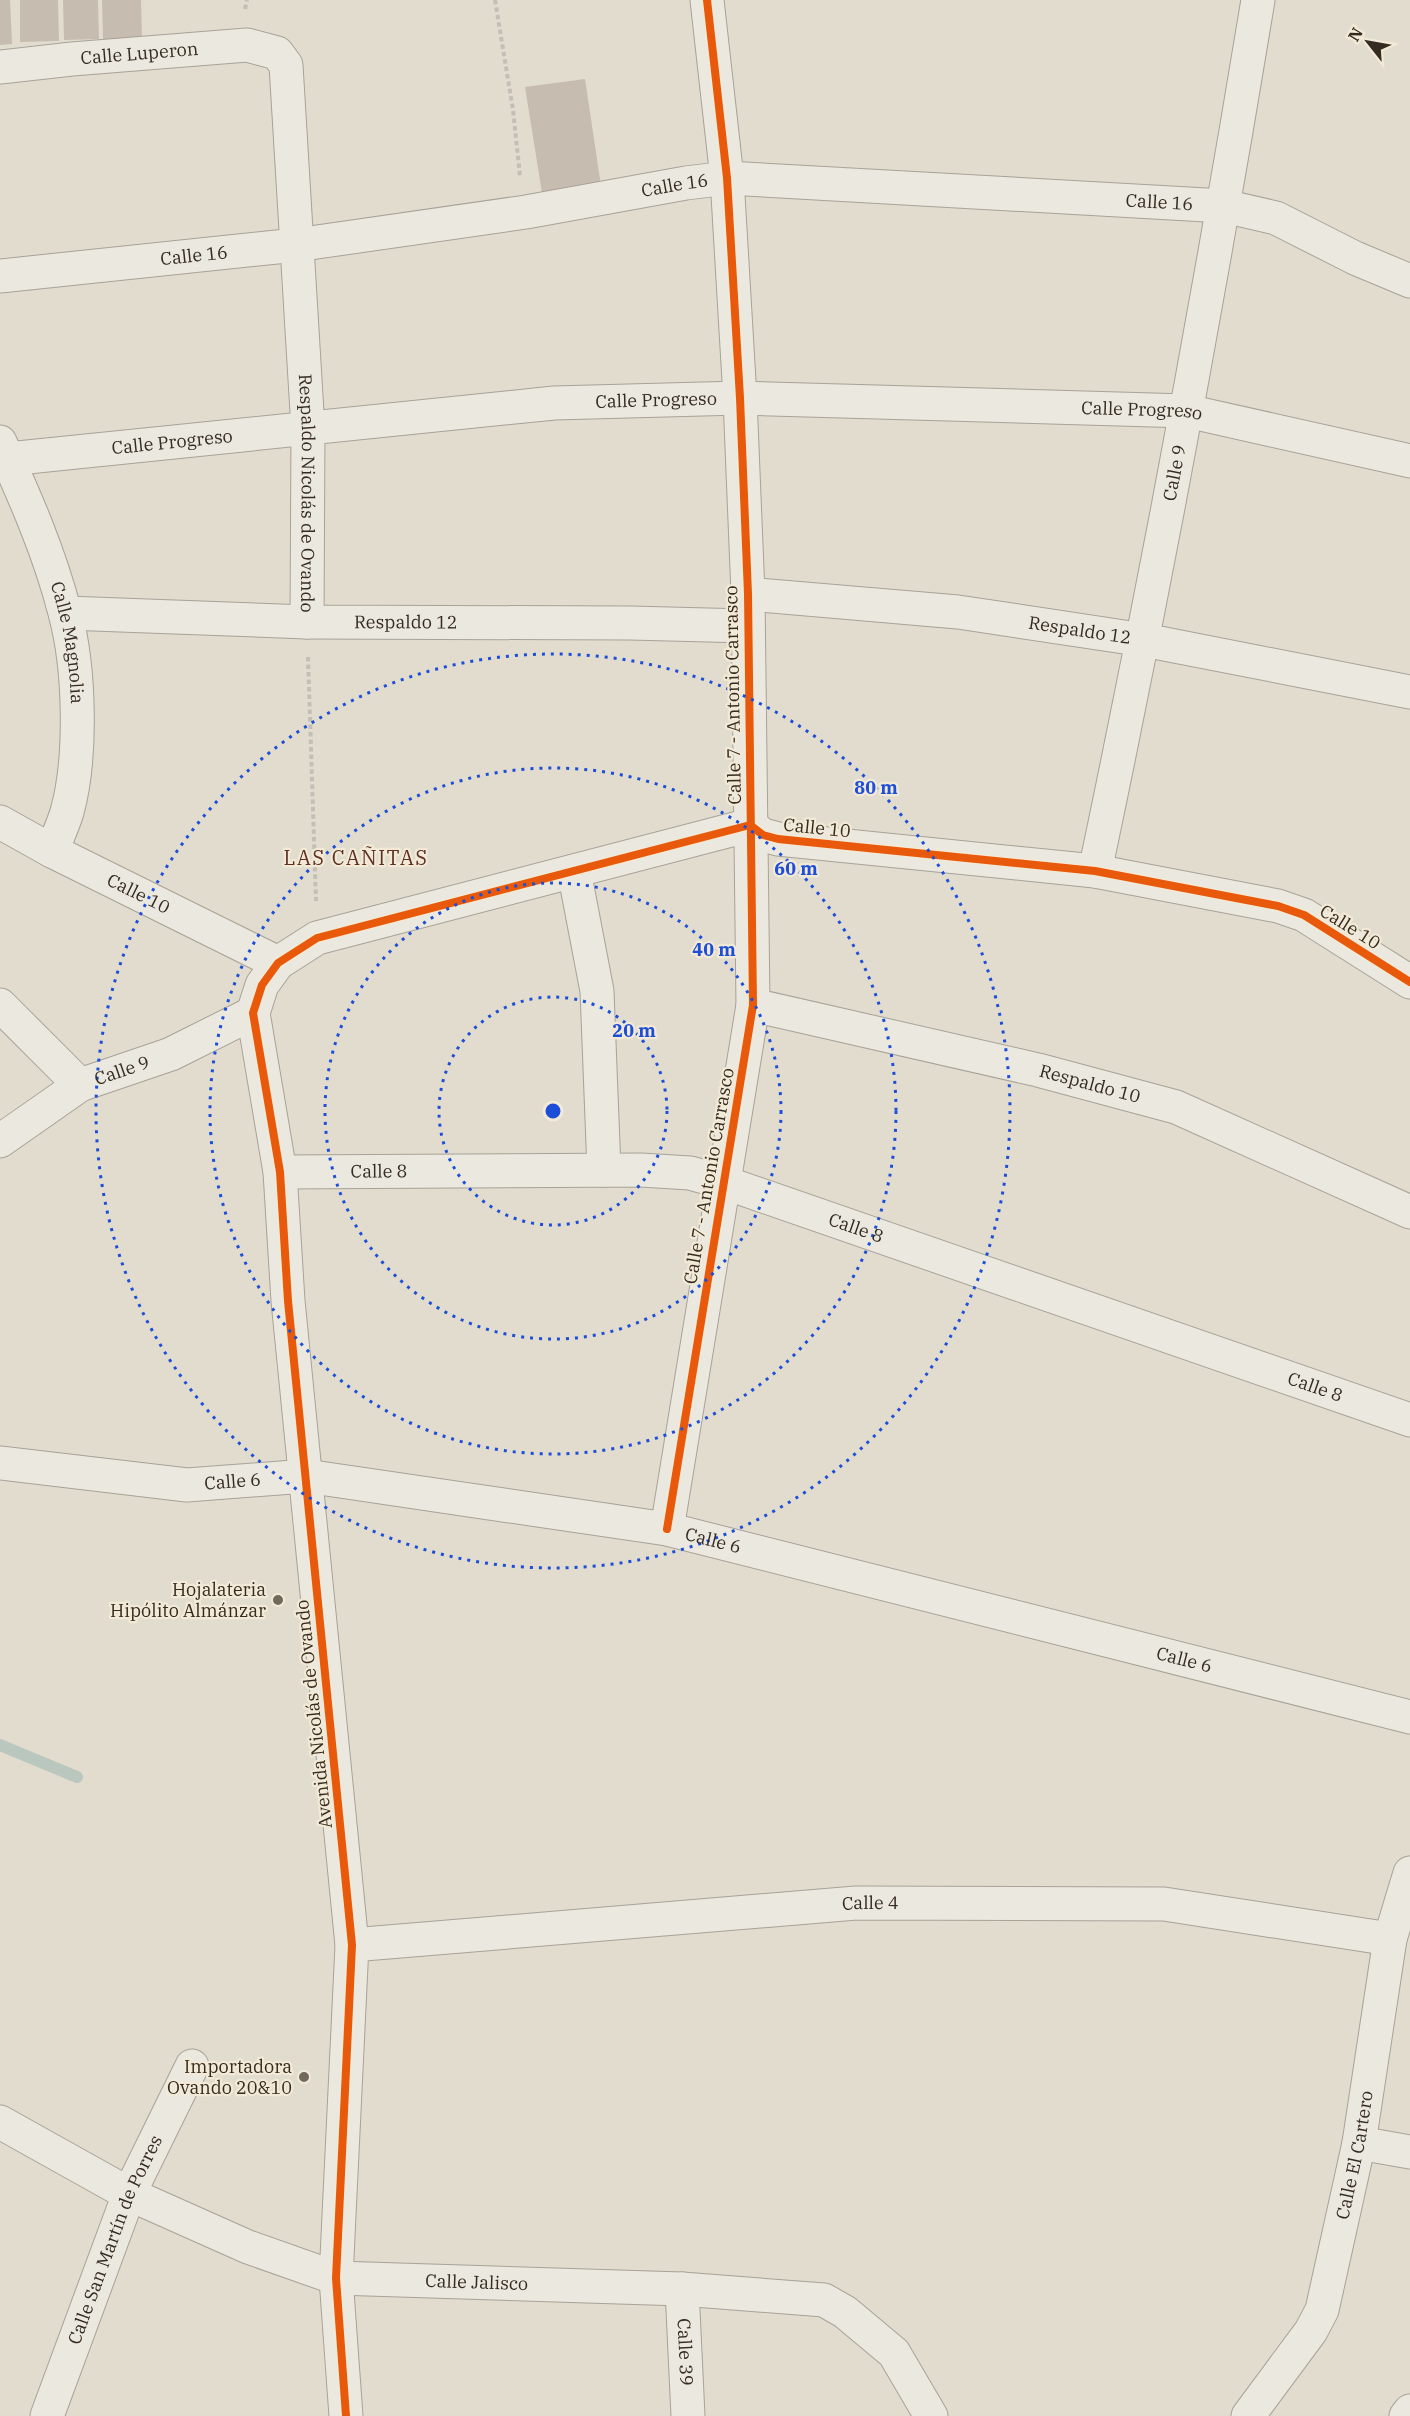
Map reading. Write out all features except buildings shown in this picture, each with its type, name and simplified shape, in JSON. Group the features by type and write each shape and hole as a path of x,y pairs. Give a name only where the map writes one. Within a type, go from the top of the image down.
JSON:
{"street":[{"name":"Calle 7 - Antonio Carrasco","path":"667,1529 753,1005 748,610 740,398 727,178 708,0"},
{"name":"Calle 9","path":"1095,871 1144,640 1187,411 1258,0"},
{"name":"Calle Luperon","path":"0,67 236,45 264,48 277,53"},
{"name":"Respaldo Nicolás de Ovando","path":"277,53 286,65 308,429 307,622"},
{"name":"Calle 16","path":"0,276 296,245 526,212 686,183 727,178 1224,206 1276,218 1355,258 1410,281"},
{"name":"Calle Progreso","path":"4,451 308,429 554,403 740,398 1187,411 1410,461"},
{"name":"Calle Magnolia","path":"4,451 44,548 66,614 71,647 78,728 74,772 67,813 52,851"},
{"name":"Respaldo 12","path":"66,614 307,622 618,623 748,610 958,612 1144,640 1410,692"},
{"name":"Calle 10","path":"0,822 52,851 278,963"},
{"path":"253,1012 262,985 278,963 317,938 750,825"},
{"name":"Calle 10","path":"750,825 763,835 777,839 1095,871 1278,906 1304,915 1410,982"},
{"path":"574,871 597,991 604,1170"},
{"path":"0,1005 80,1085"},
{"name":"Respaldo 10","path":"753,1005 1038,1070 1176,1107 1410,1212"},
{"name":"Calle 9","path":"0,1141 80,1085 171,1054 253,1012"},
{"name":"Avenida Nicolás de Ovando","path":"253,1012 280,1172 288,1301 352,1945 336,2278 346,2416"},
{"name":"Calle 8","path":"280,1172 604,1170 690,1173 723,1182 1410,1420"},
{"name":"Calle 6","path":"0,1463 187,1485 306,1476 667,1529 1410,1717"},
{"name":"Calle El Cartero","path":"1248,2416 1311,2331 1322,2310 1359,2143 1390,1939 1410,1873"},
{"name":"Calle 4","path":"352,1945 856,1903 1164,1904 1390,1939"},
{"name":"Calle San Martín de Porres","path":"47,2416 129,2194 192,2066"},
{"name":"Calle Jalisco","path":"0,2122 129,2194 249,2247 336,2278 682,2289 824,2300 835,2304 894,2353 931,2416"},
{"path":"1359,2143 1410,2152"},
{"name":"Calle 39","path":"682,2289 688,2416"},
{"path":"1406,2416 1410,2411"}],"path":[{"path":"495,0 513,110 526,212"}],"waterway":[{"path":"0,1745 77,1777"}],"cycle path":[{"path":"667,1529 753,1005 748,594 740,398 727,178 707,0"},
{"path":"346,2416 336,2278 352,1945 288,1301 280,1172 253,1013 262,985 278,963 317,938 750,825 763,835 778,839 1095,871 1278,906 1304,915 1410,982"}],"place":[{"name":"Hojalateria Hipólito Almánzar","path":"278,1600"},
{"name":"Importadora Ovando 20&10","path":"304,2077"}],"district":[{"name":"LAS CAÑITAS","path":"356,858"}]}
